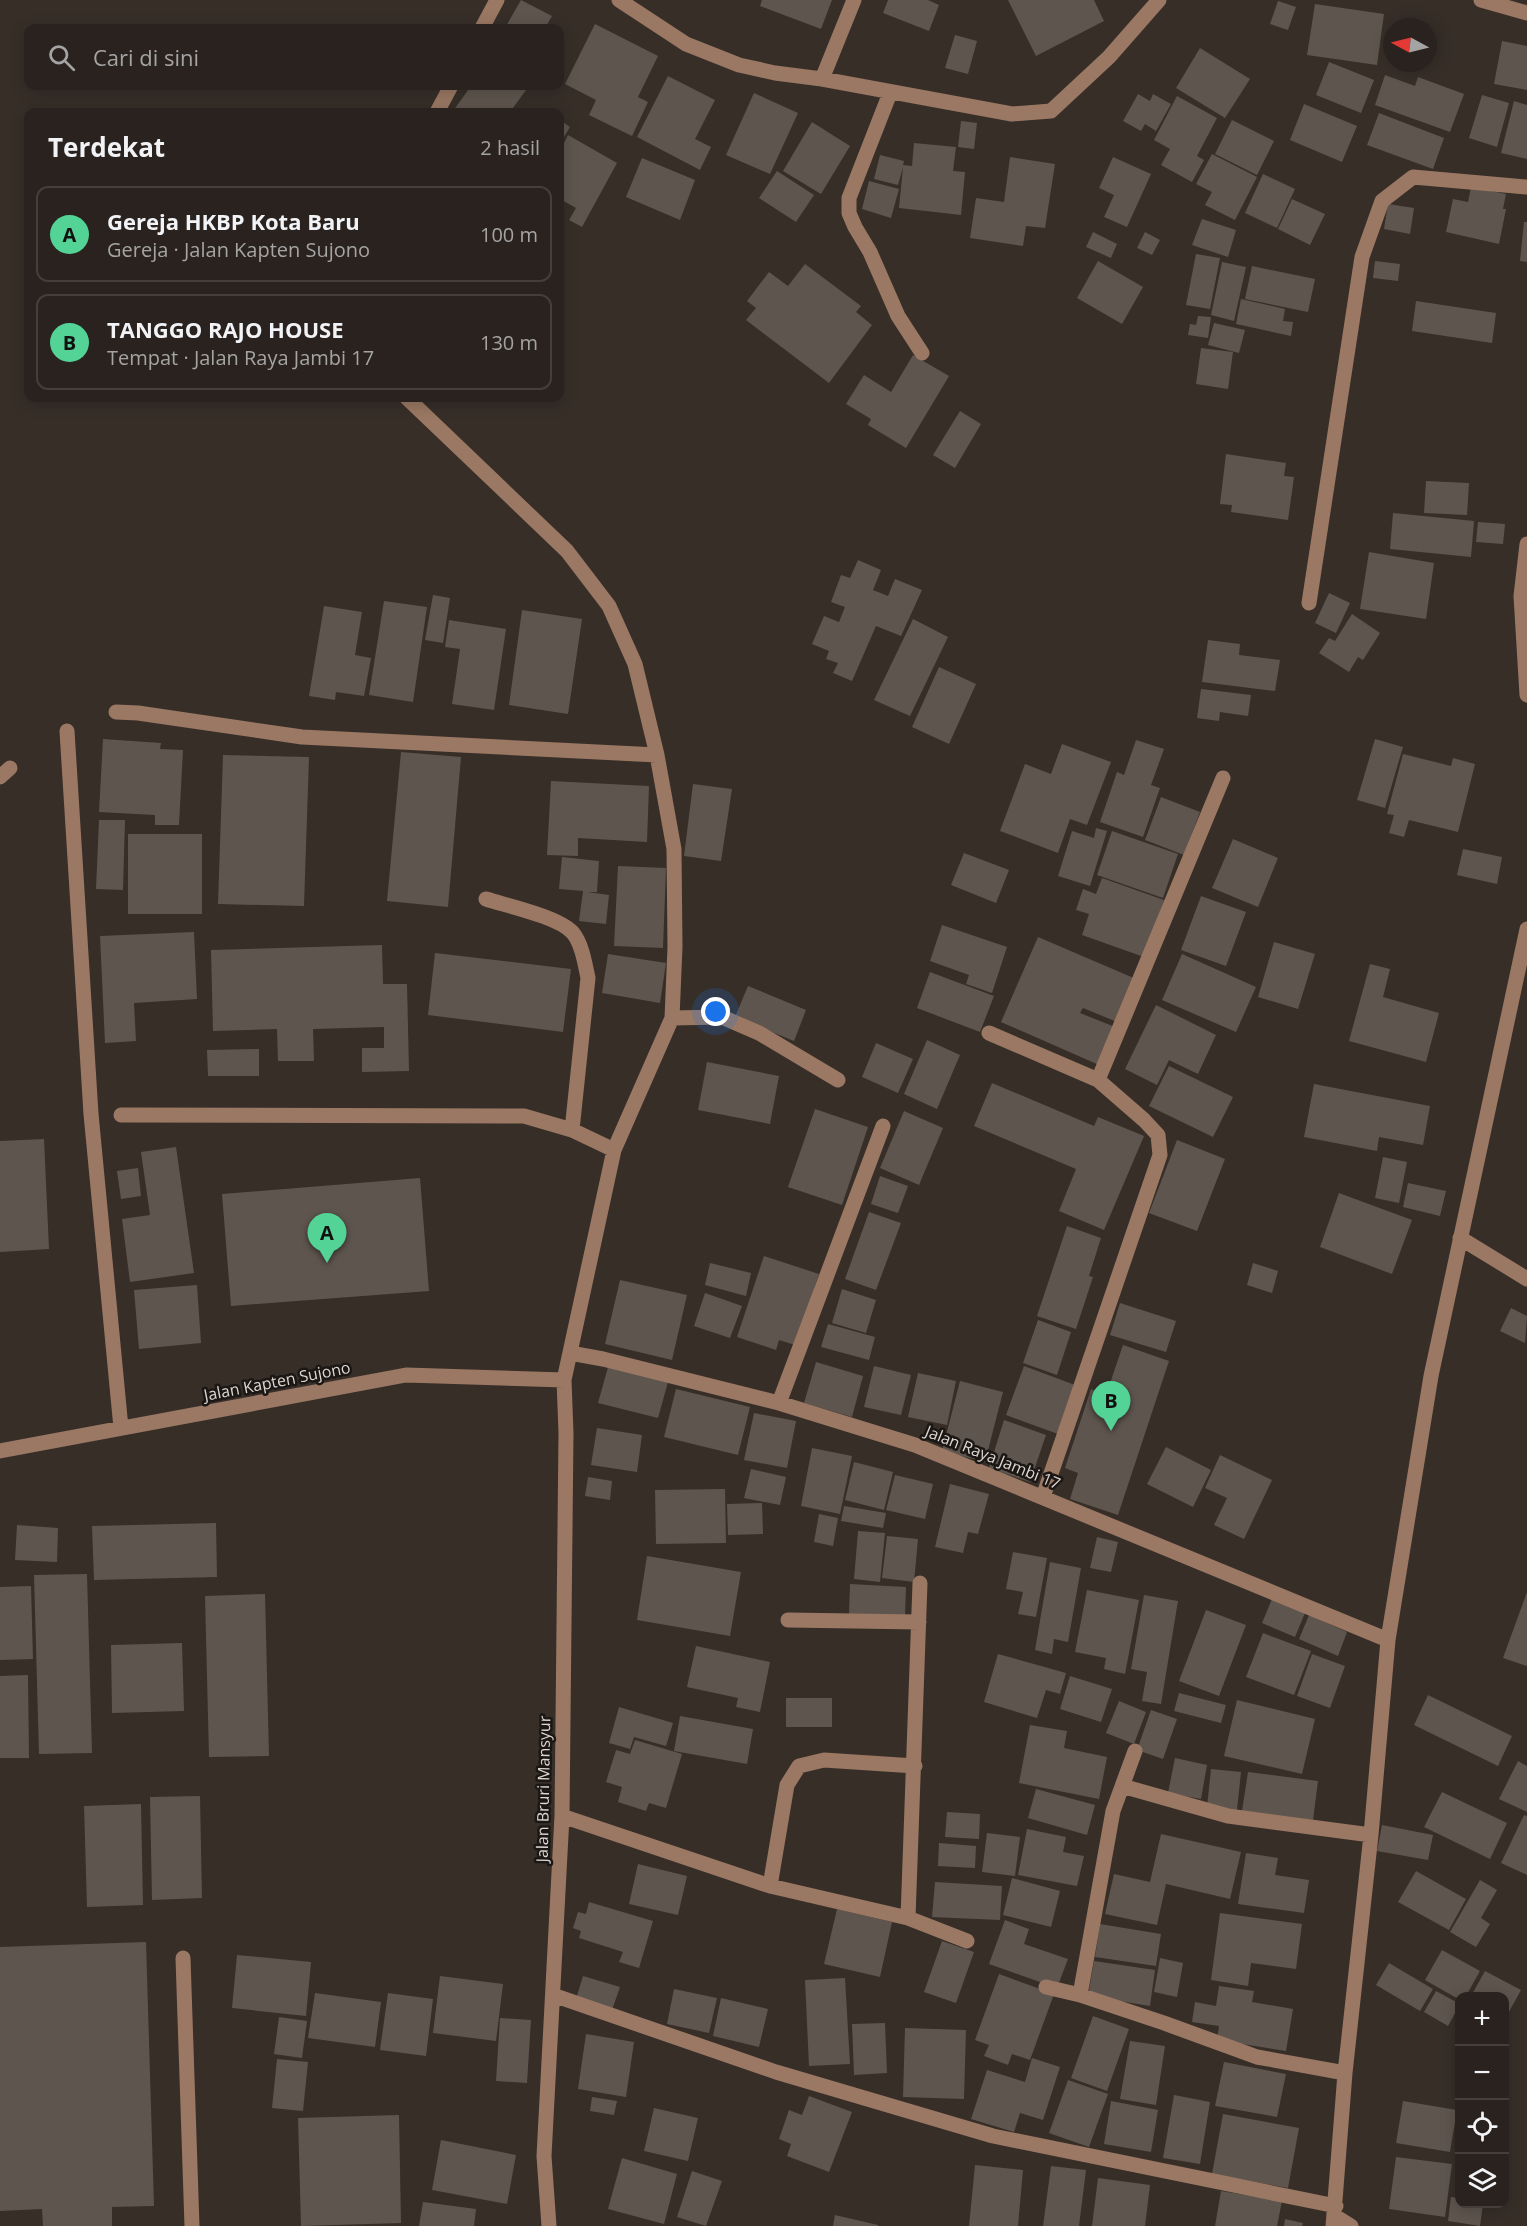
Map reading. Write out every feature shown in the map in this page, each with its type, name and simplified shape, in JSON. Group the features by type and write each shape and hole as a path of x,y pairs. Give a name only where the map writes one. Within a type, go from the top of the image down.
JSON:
{"street":[{"path":"484,24 497,0"},
{"path":"619,0 686,44 740,65 1011,114 1051,111 1108,57 1159,0"},
{"path":"822,79 855,0"},
{"path":"1481,0 1527,14"},
{"path":"438,108 449,90"},
{"path":"890,93 849,198 849,213 870,252 898,316 922,352"},
{"path":"1309,603 1362,257 1382,201 1413,177 1527,187"},
{"path":"411,402 567,551 609,606 635,664 657,755 674,849 675,947 672,1018 722,1017 759,1033 838,1080"},
{"path":"1527,544 1521,596 1527,695"},
{"path":"116,712 138,713 302,737 657,755"},
{"path":"67,730 91,1114 121,1428"},
{"path":"1098,1080 1223,778"},
{"path":"486,899 561,923 574,934 582,955 588,978 572,1130"},
{"path":"1335,2216 1345,2073 1371,1835 1388,1640 1431,1376 1527,929"},
{"name":"Jalan Bruri Mansyur","path":"549,2226 544,2156 562,1816 566,1444 564,1380 614,1150 672,1018"},
{"path":"989,1033 1098,1080 1158,1135 1160,1155 1043,1497"},
{"path":"121,1115 524,1116 572,1130 614,1150"},
{"path":"779,1403 883,1126"},
{"path":"1461,1238 1527,1279"},
{"name":"Jalan Raya Jambi 17","path":"570,1353 603,1359 779,1403 915,1444 1388,1640"},
{"name":"Jalan Kapten Sujono","path":"0,1450 406,1375 564,1380"},
{"path":"908,1918 920,1583"},
{"path":"788,1620 919,1622"},
{"path":"1080,1995 1113,1811 1135,1751"},
{"path":"770,1886 787,1785 799,1766 824,1760 915,1766"},
{"path":"1122,1786 1228,1816 1371,1835"},
{"path":"562,1816 770,1886 908,1918 967,1941"},
{"path":"183,1958 192,2226"},
{"path":"1046,1987 1080,1995 1257,2057 1345,2073"},
{"path":"553,1995 777,2072 993,2136 1335,2216 1351,2226"}],"building":[{"path":"521,0 552,16 547,24 507,24"},
{"path":"762,0 832,0 821,29 760,6"},
{"path":"888,0 928,0 939,5 929,31 883,13"},
{"path":"1008,0 1094,0 1104,21 1036,56"},
{"path":"1278,1 1296,7 1288,30 1270,24"},
{"path":"1315,4 1384,14 1377,65 1307,55"},
{"path":"595,24 658,56 638,97 648,102 632,136 589,115 596,100 565,84"},
{"path":"955,35 977,41 968,74 945,68"},
{"path":"1502,41 1527,46 1527,90 1494,84"},
{"path":"1200,48 1250,79 1225,118 1176,88"},
{"path":"1329,62 1374,80 1361,113 1316,95"},
{"path":"1385,75 1415,86 1418,77 1464,94 1450,132 1375,105"},
{"path":"668,76 715,100 695,139 711,147 700,170 637,137"},
{"path":"468,90 526,90 513,108 455,108"},
{"path":"754,93 798,113 770,174 726,155"},
{"path":"1138,94 1150,101 1153,94 1171,104 1156,131 1145,124 1141,131 1123,121"},
{"path":"1482,95 1509,103 1497,147 1469,138"},
{"path":"1177,96 1217,118 1197,156 1204,160 1192,182 1161,165 1170,149 1154,140"},
{"path":"1514,101 1527,105 1527,159 1501,153"},
{"path":"1304,104 1357,126 1342,162 1290,140"},
{"path":"1379,113 1444,138 1433,169 1367,145"},
{"path":"1232,120 1274,141 1257,175 1215,154"},
{"path":"961,121 977,123 974,149 958,147"},
{"path":"812,122 850,146 821,194 783,171"},
{"path":"564,123 570,127 564,137"},
{"path":"568,135 617,163 582,227 569,220 576,208 564,201 564,143"},
{"path":"914,143 956,147 953,171 965,172 961,215 899,208 903,167 898,185 874,179 880,155 904,161 903,165 912,166"},
{"path":"1212,154 1257,177 1235,220 1205,205 1212,192 1196,184"},
{"path":"1010,157 1055,164 1045,228 1026,226 1023,246 970,238 976,198 1004,202"},
{"path":"1113,157 1151,174 1127,227 1104,217 1114,195 1099,188"},
{"path":"642,158 695,180 680,220 626,197"},
{"path":"777,171 814,195 796,222 759,198"},
{"path":"1263,174 1295,189 1277,228 1245,213"},
{"path":"869,181 899,189 891,218 862,209"},
{"path":"1471,187 1506,194 1503,209 1506,209 1499,244 1446,232 1453,199 1468,202"},
{"path":"1292,199 1325,214 1310,245 1278,229"},
{"path":"1388,204 1414,208 1410,234 1384,229"},
{"path":"1202,219 1236,230 1228,257 1192,245"},
{"path":"1524,222 1527,222 1527,262 1520,261"},
{"path":"1093,232 1117,244 1111,258 1086,247"},
{"path":"1145,232 1160,240 1152,255 1137,248"},
{"path":"1196,254 1220,258 1210,309 1186,305"},
{"path":"1098,261 1143,287 1122,324 1077,298"},
{"path":"1375,261 1400,264 1398,281 1373,278"},
{"path":"1222,262 1246,267 1234,321 1211,315"},
{"path":"805,264 861,306 856,312 872,325 829,383 746,320 756,308 747,301 769,272 788,286"},
{"path":"1252,266 1315,279 1308,312 1245,299"},
{"path":"1241,299 1285,309 1283,321 1293,322 1291,336 1236,324"},
{"path":"1416,301 1496,313 1492,343 1412,331"},
{"path":"1198,316 1211,317 1208,338 1188,335 1190,324 1196,325"},
{"path":"1214,323 1245,330 1239,353 1208,345"},
{"path":"1201,348 1233,352 1228,389 1196,384"},
{"path":"913,355 949,376 906,448 868,425 871,419 846,404 864,375 891,392"},
{"path":"960,411 981,424 955,468 933,455"},
{"path":"1226,454 1286,463 1284,476 1294,477 1288,520 1231,512 1232,505 1220,504"},
{"path":"1426,481 1469,483 1467,515 1424,513"},
{"path":"1393,513 1474,521 1471,557 1390,549"},
{"path":"1478,522 1505,524 1503,544 1476,542"},
{"path":"1369,552 1434,563 1426,619 1360,609"},
{"path":"858,560 881,570 873,590 888,596 895,579 922,590 901,636 876,626 852,681 833,673 838,663 826,659 829,651 812,644 824,616 839,622 845,607 831,602 841,575 850,578"},
{"path":"1329,593 1350,603 1336,633 1315,623"},
{"path":"433,595 450,598 443,643 425,640"},
{"path":"384,601 427,607 413,702 369,695"},
{"path":"324,606 362,612 355,655 371,658 364,696 336,692 335,700 309,696"},
{"path":"522,610 582,619 568,714 509,705"},
{"path":"1352,614 1380,633 1363,660 1358,657 1349,672 1319,653 1329,638 1335,641"},
{"path":"913,619 948,637 910,716 874,700"},
{"path":"449,620 506,629 494,710 452,704 460,649 445,647"},
{"path":"1208,640 1240,644 1239,655 1280,660 1275,691 1202,682"},
{"path":"939,667 976,684 949,744 912,727"},
{"path":"1201,689 1251,695 1248,716 1220,712 1219,721 1197,718"},
{"path":"103,739 161,743 160,749 183,750 179,825 155,825 155,815 99,812"},
{"path":"1375,739 1403,747 1385,808 1357,800"},
{"path":"1136,740 1164,749 1151,785 1160,788 1143,837 1100,822 1117,772 1124,775"},
{"path":"1062,744 1111,762 1087,825 1070,819 1058,853 1000,831 1025,764 1051,774"},
{"path":"401,752 461,757 448,907 387,901"},
{"path":"1403,754 1451,766 1453,758 1475,764 1458,832 1409,820 1404,837 1389,833 1394,815 1387,814"},
{"path":"223,755 309,757 304,906 218,904"},
{"path":"551,781 649,786 647,842 578,838 578,856 547,855"},
{"path":"693,784 732,789 721,861 684,856"},
{"path":"1161,797 1200,812 1184,855 1145,840"},
{"path":"99,820 125,820 123,890 96,889"},
{"path":"1096,828 1107,831 1090,886 1058,876 1072,831 1094,838"},
{"path":"1112,831 1178,854 1163,898 1097,875"},
{"path":"128,834 202,834 202,914 128,914"},
{"path":"1233,839 1278,858 1258,907 1212,888"},
{"path":"1463,849 1502,857 1497,884 1457,875"},
{"path":"964,853 1009,870 996,903 951,885"},
{"path":"562,857 599,861 597,892 587,892 609,895 606,924 579,921 583,891 559,889"},
{"path":"618,866 666,868 663,948 614,946"},
{"path":"1102,878 1164,900 1144,957 1082,935 1089,914 1076,910 1083,889 1096,894"},
{"path":"1201,896 1246,912 1226,966 1181,950"},
{"path":"942,925 1007,947 992,993 966,984 969,975 930,961"},
{"path":"194,932 197,999 134,1003 136,1041 105,1043 100,936"},
{"path":"1038,937 1136,979 1117,1022 1083,1008 1080,1013 1115,1027 1099,1065 1001,1022"},
{"path":"1274,942 1315,954 1298,1009 1258,997"},
{"path":"382,945 383,984 407,984 409,1071 362,1072 362,1048 384,1048 384,1027 313,1029 314,1061 278,1061 277,1029 213,1031 211,950"},
{"path":"435,953 571,969 563,1032 428,1015"},
{"path":"608,954 666,963 660,1003 602,993"},
{"path":"1182,954 1256,987 1236,1032 1162,1000"},
{"path":"1370,964 1390,969 1383,997 1439,1013 1426,1062 1349,1041"},
{"path":"930,972 994,996 980,1032 917,1008"},
{"path":"748,986 806,1010 794,1041 735,1017"},
{"path":"1156,1005 1216,1035 1198,1074 1169,1060 1157,1085 1125,1069"},
{"path":"927,1040 960,1055 937,1109 904,1094"},
{"path":"876,1043 913,1059 898,1093 862,1077"},
{"path":"259,1049 259,1076 208,1076 207,1050"},
{"path":"707,1062 779,1076 770,1124 698,1110"},
{"path":"1169,1066 1233,1097 1213,1137 1149,1106"},
{"path":"992,1083 1094,1126 1098,1117 1144,1136 1104,1230 1059,1211 1076,1169 974,1126"},
{"path":"1314,1084 1430,1106 1423,1145 1379,1137 1377,1151 1304,1137"},
{"path":"815,1109 868,1127 842,1205 788,1187"},
{"path":"904,1111 943,1128 919,1185 880,1168"},
{"path":"44,1139 49,1249 0,1252 0,1141"},
{"path":"1177,1140 1225,1159 1197,1231 1149,1213"},
{"path":"176,1147 194,1273 130,1282 122,1219 150,1215 141,1152"},
{"path":"1383,1157 1407,1162 1399,1203 1375,1198"},
{"path":"138,1168 141,1196 121,1199 117,1171"},
{"path":"880,1176 908,1186 898,1213 871,1204"},
{"path":"420,1178 429,1291 231,1306 222,1194"},
{"path":"1408,1183 1446,1191 1440,1216 1403,1207"},
{"path":"1339,1193 1412,1220 1392,1274 1320,1247"},
{"path":"869,1212 901,1223 876,1290 845,1279"},
{"path":"1067,1226 1101,1238 1089,1276 1093,1277 1076,1329 1037,1316"},
{"path":"764,1256 819,1274 795,1345 779,1340 776,1350 737,1337"},
{"path":"710,1263 751,1273 746,1296 705,1285"},
{"path":"1253,1263 1278,1271 1272,1293 1247,1285"},
{"path":"620,1280 687,1295 672,1360 605,1344"},
{"path":"197,1285 201,1343 139,1349 134,1290"},
{"path":"842,1289 876,1300 866,1333 832,1323"},
{"path":"705,1293 742,1306 730,1338 694,1326"},
{"path":"1120,1303 1176,1321 1166,1352 1110,1335"},
{"path":"1511,1308 1527,1316 1525,1343 1500,1331"},
{"path":"1038,1320 1071,1332 1057,1375 1023,1363"},
{"path":"828,1324 875,1337 869,1360 821,1347"},
{"path":"1123,1345 1169,1361 1118,1515 1070,1499 1078,1473 1065,1468 1091,1389 1106,1395"},
{"path":"816,1362 863,1376 852,1417 804,1403"},
{"path":"874,1366 911,1375 901,1415 864,1407"},
{"path":"1024,1366 1075,1385 1058,1434 1006,1415"},
{"path":"608,1367 668,1382 658,1418 598,1403"},
{"path":"918,1373 956,1381 947,1425 908,1417"},
{"path":"960,1381 1003,1392 985,1462 942,1451"},
{"path":"676,1389 750,1407 738,1455 664,1437"},
{"path":"754,1413 796,1421 787,1468 744,1460"},
{"path":"1004,1420 1046,1435 1030,1482 989,1468"},
{"path":"597,1428 642,1435 637,1472 591,1465"},
{"path":"1166,1447 1211,1470 1193,1507 1147,1484"},
{"path":"812,1448 852,1456 840,1514 801,1506"},
{"path":"1220,1455 1272,1480 1244,1539 1214,1525 1227,1498 1205,1488"},
{"path":"854,1462 893,1472 884,1510 845,1500"},
{"path":"751,1469 786,1477 780,1505 744,1498"},
{"path":"895,1475 933,1484 925,1519 886,1510"},
{"path":"588,1477 612,1481 610,1500 585,1496"},
{"path":"950,1484 989,1494 978,1534 968,1532 963,1553 935,1547"},
{"path":"725,1489 726,1543 656,1544 655,1490"},
{"path":"762,1503 763,1534 728,1535 727,1504"},
{"path":"844,1506 886,1513 883,1528 841,1521"},
{"path":"819,1514 838,1518 833,1546 814,1542"},
{"path":"216,1523 217,1577 94,1580 92,1526"},
{"path":"17,1525 58,1528 57,1562 15,1560"},
{"path":"858,1531 885,1533 880,1582 854,1579"},
{"path":"887,1536 918,1539 914,1582 882,1578"},
{"path":"1097,1537 1118,1542 1111,1572 1090,1568"},
{"path":"1013,1552 1047,1558 1036,1617 1018,1614 1023,1592 1006,1589"},
{"path":"647,1556 741,1572 730,1636 637,1620"},
{"path":"1050,1562 1081,1568 1068,1642 1054,1639 1052,1654 1035,1650"},
{"path":"87,1574 92,1753 39,1754 34,1575"},
{"path":"850,1584 906,1587 905,1617 849,1614"},
{"path":"31,1586 33,1659 0,1660 0,1587"},
{"path":"1087,1590 1139,1600 1125,1674 1104,1669 1106,1658 1075,1652"},
{"path":"1527,1592 1527,1666 1503,1658"},
{"path":"265,1594 269,1756 209,1757 205,1596"},
{"path":"1144,1595 1178,1601 1161,1704 1142,1701 1147,1672 1131,1669"},
{"path":"1272,1599 1305,1613 1295,1637 1262,1623"},
{"path":"1206,1610 1246,1625 1219,1696 1179,1681"},
{"path":"1309,1615 1347,1632 1338,1656 1299,1639"},
{"path":"1263,1633 1311,1651 1294,1695 1246,1677"},
{"path":"182,1643 184,1711 112,1713 111,1645"},
{"path":"696,1646 770,1662 760,1712 736,1707 738,1698 687,1687"},
{"path":"998,1654 1066,1673 1060,1694 1046,1690 1037,1718 984,1702"},
{"path":"1312,1654 1345,1666 1330,1708 1297,1696"},
{"path":"28,1675 29,1758 0,1758 0,1676"},
{"path":"1070,1676 1112,1689 1101,1722 1060,1709"},
{"path":"1179,1693 1226,1705 1221,1723 1174,1711"},
{"path":"1428,1695 1512,1736 1498,1766 1414,1725"},
{"path":"786,1698 832,1698 832,1727 786,1727"},
{"path":"1237,1700 1315,1719 1302,1774 1224,1756"},
{"path":"1119,1701 1146,1712 1134,1744 1106,1733"},
{"path":"619,1707 673,1723 666,1746 634,1737 630,1749 609,1743"},
{"path":"1151,1710 1177,1719 1163,1759 1137,1750"},
{"path":"680,1716 753,1729 747,1764 674,1751"},
{"path":"1030,1725 1067,1731 1064,1748 1107,1757 1099,1799 1019,1783"},
{"path":"635,1740 682,1754 666,1808 649,1803 646,1811 618,1802 622,1787 606,1782 616,1750 630,1754"},
{"path":"1175,1758 1207,1765 1201,1799 1168,1793"},
{"path":"1518,1761 1527,1766 1527,1812 1499,1799"},
{"path":"1211,1769 1241,1772 1237,1810 1207,1807"},
{"path":"1248,1772 1318,1781 1313,1820 1242,1811"},
{"path":"1036,1789 1095,1805 1087,1835 1028,1818"},
{"path":"1442,1792 1507,1823 1490,1859 1424,1827"},
{"path":"200,1796 202,1898 152,1900 150,1797"},
{"path":"141,1804 143,1905 87,1907 84,1806"},
{"path":"947,1812 980,1814 979,1839 945,1837"},
{"path":"1524,1815 1527,1816 1527,1875 1501,1863"},
{"path":"1382,1825 1433,1835 1428,1860 1377,1851"},
{"path":"1027,1829 1066,1837 1063,1852 1084,1856 1077,1886 1018,1875"},
{"path":"987,1833 1020,1837 1015,1876 982,1872"},
{"path":"1161,1834 1241,1852 1230,1899 1166,1884 1157,1925 1105,1914 1114,1874 1150,1882"},
{"path":"939,1843 976,1846 975,1868 938,1866"},
{"path":"1246,1853 1278,1858 1275,1875 1309,1880 1304,1913 1238,1904"},
{"path":"638,1864 687,1876 678,1915 629,1904"},
{"path":"1416,1871 1466,1899 1449,1930 1398,1902"},
{"path":"1012,1878 1060,1891 1051,1927 1003,1915"},
{"path":"1480,1880 1497,1890 1481,1918 1490,1924 1476,1947 1450,1932"},
{"path":"935,1882 1002,1886 1000,1920 932,1917"},
{"path":"589,1902 653,1921 639,1968 619,1962 623,1952 579,1938 581,1931 573,1928 578,1912 586,1914"},
{"path":"837,1909 892,1922 880,1977 824,1964"},
{"path":"1220,1913 1302,1924 1296,1969 1251,1963 1248,1986 1211,1980"},
{"path":"1005,1920 1029,1929 1024,1944 1068,1959 1057,1988 989,1964"},
{"path":"1100,1924 1161,1934 1156,1966 1095,1957"},
{"path":"942,1941 974,1952 956,2003 924,1992"},
{"path":"146,1942 154,2206 112,2207 112,2226 43,2226 42,2209 0,2211 0,1947"},
{"path":"1442,1950 1480,1971 1468,1992 1455,1992 1455,1997 1425,1980"},
{"path":"237,1955 311,1962 306,2016 232,2008"},
{"path":"1160,1958 1183,1963 1177,1997 1154,1992"},
{"path":"1094,1961 1155,1970 1150,2006 1088,1996"},
{"path":"1389,1963 1433,1989 1420,2011 1376,1985"},
{"path":"1485,1971 1521,1990 1509,2012 1509,1992 1473,1992"},
{"path":"999,1974 1054,1994 1030,2060 1012,2054 1008,2065 984,2056 989,2045 975,2040"},
{"path":"440,1976 503,1984 496,2041 433,2033"},
{"path":"583,1976 620,1987 612,2010 576,1999"},
{"path":"845,1978 850,2064 809,2066 805,1980"},
{"path":"1219,1986 1254,1991 1252,2002 1293,2009 1286,2051 1217,2040 1219,2026 1192,2022 1195,2002 1216,2006"},
{"path":"674,1989 717,1998 709,2033 667,2024"},
{"path":"1436,1991 1455,2001 1455,2013 1448,2026 1424,2012"},
{"path":"315,1993 381,2002 375,2047 308,2038"},
{"path":"388,1993 433,1999 426,2056 380,2050"},
{"path":"721,1998 768,2009 759,2047 713,2036"},
{"path":"1093,2016 1129,2029 1107,2091 1071,2078"},
{"path":"279,2017 307,2021 302,2058 274,2054"},
{"path":"500,2018 531,2020 527,2083 496,2081"},
{"path":"885,2023 887,2073 854,2075 852,2024"},
{"path":"905,2028 966,2030 964,2099 903,2097"},
{"path":"586,2034 634,2042 626,2097 578,2089"},
{"path":"1130,2041 1165,2046 1156,2105 1120,2099"},
{"path":"1032,2058 1060,2067 1043,2120 1020,2113 1014,2132 971,2119 987,2070 1025,2082"},
{"path":"277,2059 308,2062 303,2111 272,2108"},
{"path":"1224,2062 1286,2074 1277,2117 1215,2106"},
{"path":"1068,2080 1108,2094 1089,2147 1049,2133"},
{"path":"1174,2095 1210,2102 1200,2164 1163,2158"},
{"path":"809,2096 852,2112 829,2172 787,2156 791,2144 779,2139 789,2110 802,2115"},
{"path":"592,2097 617,2101 614,2115 590,2111"},
{"path":"1111,2101 1158,2110 1151,2152 1104,2144"},
{"path":"1403,2101 1455,2110 1450,2152 1396,2143"},
{"path":"654,2108 698,2118 688,2161 644,2151"},
{"path":"1223,2114 1299,2128 1288,2188 1212,2174"},
{"path":"399,2115 401,2223 301,2226 298,2118"},
{"path":"441,2140 516,2155 507,2204 432,2190"},
{"path":"1396,2157 1452,2164 1445,2217 1389,2209"},
{"path":"622,2158 677,2174 664,2224 608,2209"},
{"path":"975,2165 1023,2170 1018,2226 969,2226"},
{"path":"1051,2166 1086,2170 1079,2226 1043,2226"},
{"path":"692,2171 722,2181 706,2226 677,2217"},
{"path":"1098,2178 1150,2185 1145,2226 1092,2226"},
{"path":"1221,2191 1282,2201 1277,2226 1215,2226"},
{"path":"1451,2197 1455,2197 1455,2208 1482,2208 1480,2226 1448,2221"},
{"path":"423,2202 476,2209 474,2226 419,2226"},
{"path":"835,2215 878,2225 878,2226 833,2226"},
{"path":"1285,2219 1303,2223 1302,2226 1284,2226"}],"place":[{"name":"Gereja HKBP Kota Baru","path":"327,1263"},
{"name":"TANGGO RAJO HOUSE","path":"1111,1431"}]}
